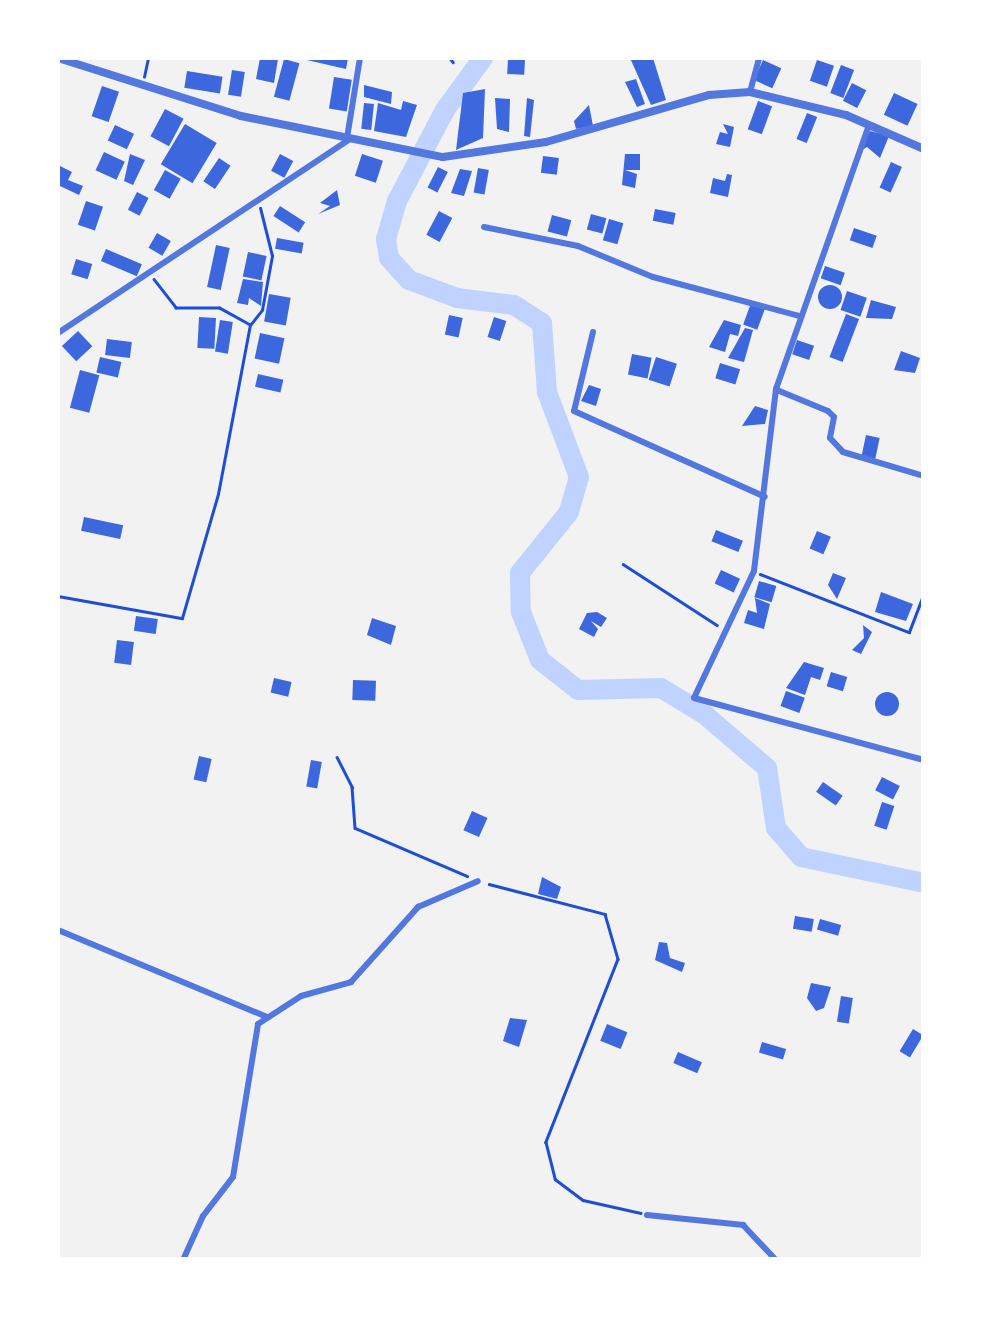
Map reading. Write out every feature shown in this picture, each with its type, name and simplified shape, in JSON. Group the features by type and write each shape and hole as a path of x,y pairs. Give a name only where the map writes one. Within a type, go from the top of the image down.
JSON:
{"street":[{"path":"58,58 142,88 443,157 546,142 709,95 750,92 869,125 924,149"},
{"path":"58,333 348,138 360,58"},
{"path":"750,92 759,58"},
{"path":"869,125 776,389 754,571 694,698 924,760"},
{"path":"484,228 578,246 653,277 800,316"},
{"path":"593,332 574,411 764,497"},
{"path":"776,389 789,400 834,416 830,438 843,452 924,476"},
{"path":"183,1260 203,1216 233,1177 258,1024 310,992 351,982 418,907 478,881"},
{"path":"58,930 267,1016"},
{"path":"647,1215 743,1224 776,1260"}],"path":[{"path":"142,88 148,58"},
{"path":"58,596 182,618 218,494 250,325 262,310 272,256 258,200"},
{"path":"149,272 176,308 218,308 250,325"},
{"path":"623,564 726,632"},
{"path":"754,571 909,632 924,592"},
{"path":"337,756 352,787 355,828 478,881 604,914 618,960 546,1142 555,1179 583,1200 647,1215"}],"building":[{"path":"260,58 278,59 274,83 256,79"},
{"path":"298,58 348,58 346,69"},
{"path":"630,58 653,58 666,100 651,105"},
{"path":"284,59 299,63 289,101 274,97"},
{"path":"508,59 525,60 524,75 507,74"},
{"path":"763,60 781,68 772,88 754,80"},
{"path":"817,60 834,66 827,87 810,81"},
{"path":"841,65 854,70 843,98 830,93"},
{"path":"232,70 245,72 241,97 228,95"},
{"path":"187,71 223,77 220,93 184,88"},
{"path":"334,77 352,80 347,111 329,109"},
{"path":"636,79 645,104 637,107 625,82"},
{"path":"852,83 866,90 857,108 843,101"},
{"path":"364,85 392,92 391,104 364,97"},
{"path":"102,86 119,92 109,122 92,116"},
{"path":"485,89 483,138 456,150 463,93"},
{"path":"894,93 918,104 907,126 884,115"},
{"path":"495,98 510,99 509,132 497,129"},
{"path":"527,98 534,100 530,137 524,136"},
{"path":"403,101 417,105 406,137 374,131 378,103 401,110"},
{"path":"758,101 772,106 762,134 748,129"},
{"path":"364,103 374,104 371,130 361,129"},
{"path":"589,105 593,126 576,129 574,121"},
{"path":"165,109 184,119 169,146 150,136"},
{"path":"807,113 817,117 807,143 797,139"},
{"path":"185,124 217,143 193,183 161,164"},
{"path":"723,124 734,127 730,147 716,144 720,132 728,134"},
{"path":"115,125 134,134 127,149 108,140"},
{"path":"870,131 889,136 880,158 867,147 859,152"},
{"path":"104,152 125,162 116,180 96,170"},
{"path":"130,154 145,160 133,185 124,181"},
{"path":"280,154 293,161 284,178 271,171"},
{"path":"362,154 383,161 376,183 355,176"},
{"path":"625,154 640,154 640,170 625,170 637,174 635,188 622,185"},
{"path":"543,156 559,158 557,175 541,173"},
{"path":"219,158 231,166 215,189 203,181"},
{"path":"891,162 902,167 891,192 880,188"},
{"path":"58,165 72,172 68,180 83,186 79,195 58,185"},
{"path":"438,167 448,172 437,192 428,187"},
{"path":"478,168 489,170 484,195 474,193"},
{"path":"460,169 472,171 464,196 451,193"},
{"path":"165,170 181,179 170,199 154,190"},
{"path":"727,174 732,175 728,197 710,193 713,178 725,181"},
{"path":"337,190 340,205 318,214 330,206 320,203"},
{"path":"137,192 149,198 140,216 128,210"},
{"path":"86,201 103,207 95,230 78,225"},
{"path":"280,206 305,222 299,232 273,216"},
{"path":"655,209 676,213 673,225 653,221"},
{"path":"439,211 452,218 440,242 426,235"},
{"path":"591,214 606,218 602,234 587,229"},
{"path":"552,215 571,220 567,237 548,231"},
{"path":"609,219 623,223 617,244 603,240"},
{"path":"854,228 877,236 872,248 850,240"},
{"path":"157,233 171,241 162,256 148,248"},
{"path":"277,238 304,243 302,254 275,249"},
{"path":"216,245 230,248 221,290 207,287"},
{"path":"106,249 142,264 137,276 101,261"},
{"path":"248,252 267,256 261,280 243,276"},
{"path":"76,259 92,264 88,279 71,274"},
{"path":"825,266 845,273 841,285 821,278"},
{"path":"243,279 263,282 261,306 249,298 248,305 237,303"},
{"path":"830,285 839,288 839,306 830,309 821,306 818,297 821,288"},
{"path":"847,291 867,298 860,317 840,310"},
{"path":"269,294 291,298 286,325 264,322"},
{"path":"871,300 896,307 892,319 866,318"},
{"path":"751,303 765,308 757,330 743,325"},
{"path":"846,314 859,319 843,362 830,357"},
{"path":"449,315 463,318 459,337 445,335"},
{"path":"199,317 216,318 214,349 197,348"},
{"path":"494,317 506,321 500,341 488,337"},
{"path":"220,320 233,322 228,354 215,352"},
{"path":"724,320 741,325 738,336 730,334 725,352 709,347"},
{"path":"745,328 753,330 744,362 728,358"},
{"path":"78,331 92,346 76,361 62,346"},
{"path":"260,333 284,338 279,364 255,358"},
{"path":"107,339 132,342 130,358 105,355"},
{"path":"797,340 814,346 809,360 792,354"},
{"path":"901,351 920,358 915,373 894,370"},
{"path":"632,354 652,358 648,378 628,375"},
{"path":"100,357 121,362 118,378 96,373"},
{"path":"656,357 677,364 670,387 649,380"},
{"path":"720,363 740,369 735,384 715,378"},
{"path":"80,370 99,375 89,413 70,408"},
{"path":"258,374 283,380 280,393 255,387"},
{"path":"589,385 601,389 596,406 581,401"},
{"path":"755,406 768,410 765,424 742,426"},
{"path":"866,435 880,438 875,458 862,456"},
{"path":"84,517 123,525 120,539 81,531"},
{"path":"716,530 743,541 738,552 712,541"},
{"path":"817,531 831,537 823,554 810,548"},
{"path":"721,570 740,579 734,592 715,584"},
{"path":"833,573 846,578 837,599 828,585"},
{"path":"759,581 776,586 772,602 754,597"},
{"path":"881,592 913,604 906,621 875,612"},
{"path":"755,598 770,604 764,629 744,623 748,610 757,613"},
{"path":"597,612 607,618 601,627 591,621 598,629 594,637 579,629 587,613"},
{"path":"136,616 158,619 156,634 134,631"},
{"path":"372,618 396,626 391,645 367,635"},
{"path":"863,625 872,632 861,654 852,650 864,638"},
{"path":"117,640 134,642 131,665 114,663"},
{"path":"804,662 824,668 820,680 811,677 805,695 786,688"},
{"path":"831,672 847,677 843,691 827,686"},
{"path":"274,678 292,682 288,697 271,693"},
{"path":"353,680 376,681 375,701 352,700"},
{"path":"786,691 805,698 799,713 781,706"},
{"path":"887,692 896,695 896,713 887,716 878,713 875,704 878,695"},
{"path":"199,756 212,759 206,782 194,779"},
{"path":"311,760 322,762 317,788 306,787"},
{"path":"882,777 900,786 893,799 875,790"},
{"path":"823,782 843,796 836,806 816,792"},
{"path":"882,802 894,806 887,830 874,826"},
{"path":"472,811 488,818 479,837 463,830"},
{"path":"542,877 561,887 557,899 538,894"},
{"path":"795,916 814,919 812,932 793,929"},
{"path":"820,919 841,925 838,936 817,930"},
{"path":"659,942 667,943 670,958 685,963 682,972 655,960"},
{"path":"811,983 831,987 824,1008 816,1011 807,998"},
{"path":"841,996 853,998 849,1024 837,1022"},
{"path":"510,1018 527,1020 519,1047 503,1041"},
{"path":"607,1024 627,1032 621,1049 600,1041"},
{"path":"913,1029 923,1035 910,1057 900,1051"},
{"path":"762,1042 786,1049 783,1059 759,1053"},
{"path":"678,1052 702,1062 697,1073 673,1063"}],"waterway":[{"path":"483,58 445,110 397,201 386,239 389,258 409,280 457,298 514,305 542,323 547,392 579,477 569,512 520,573 521,612 540,660 578,690 661,688 704,714 767,768 776,828 801,857 924,883"}]}
